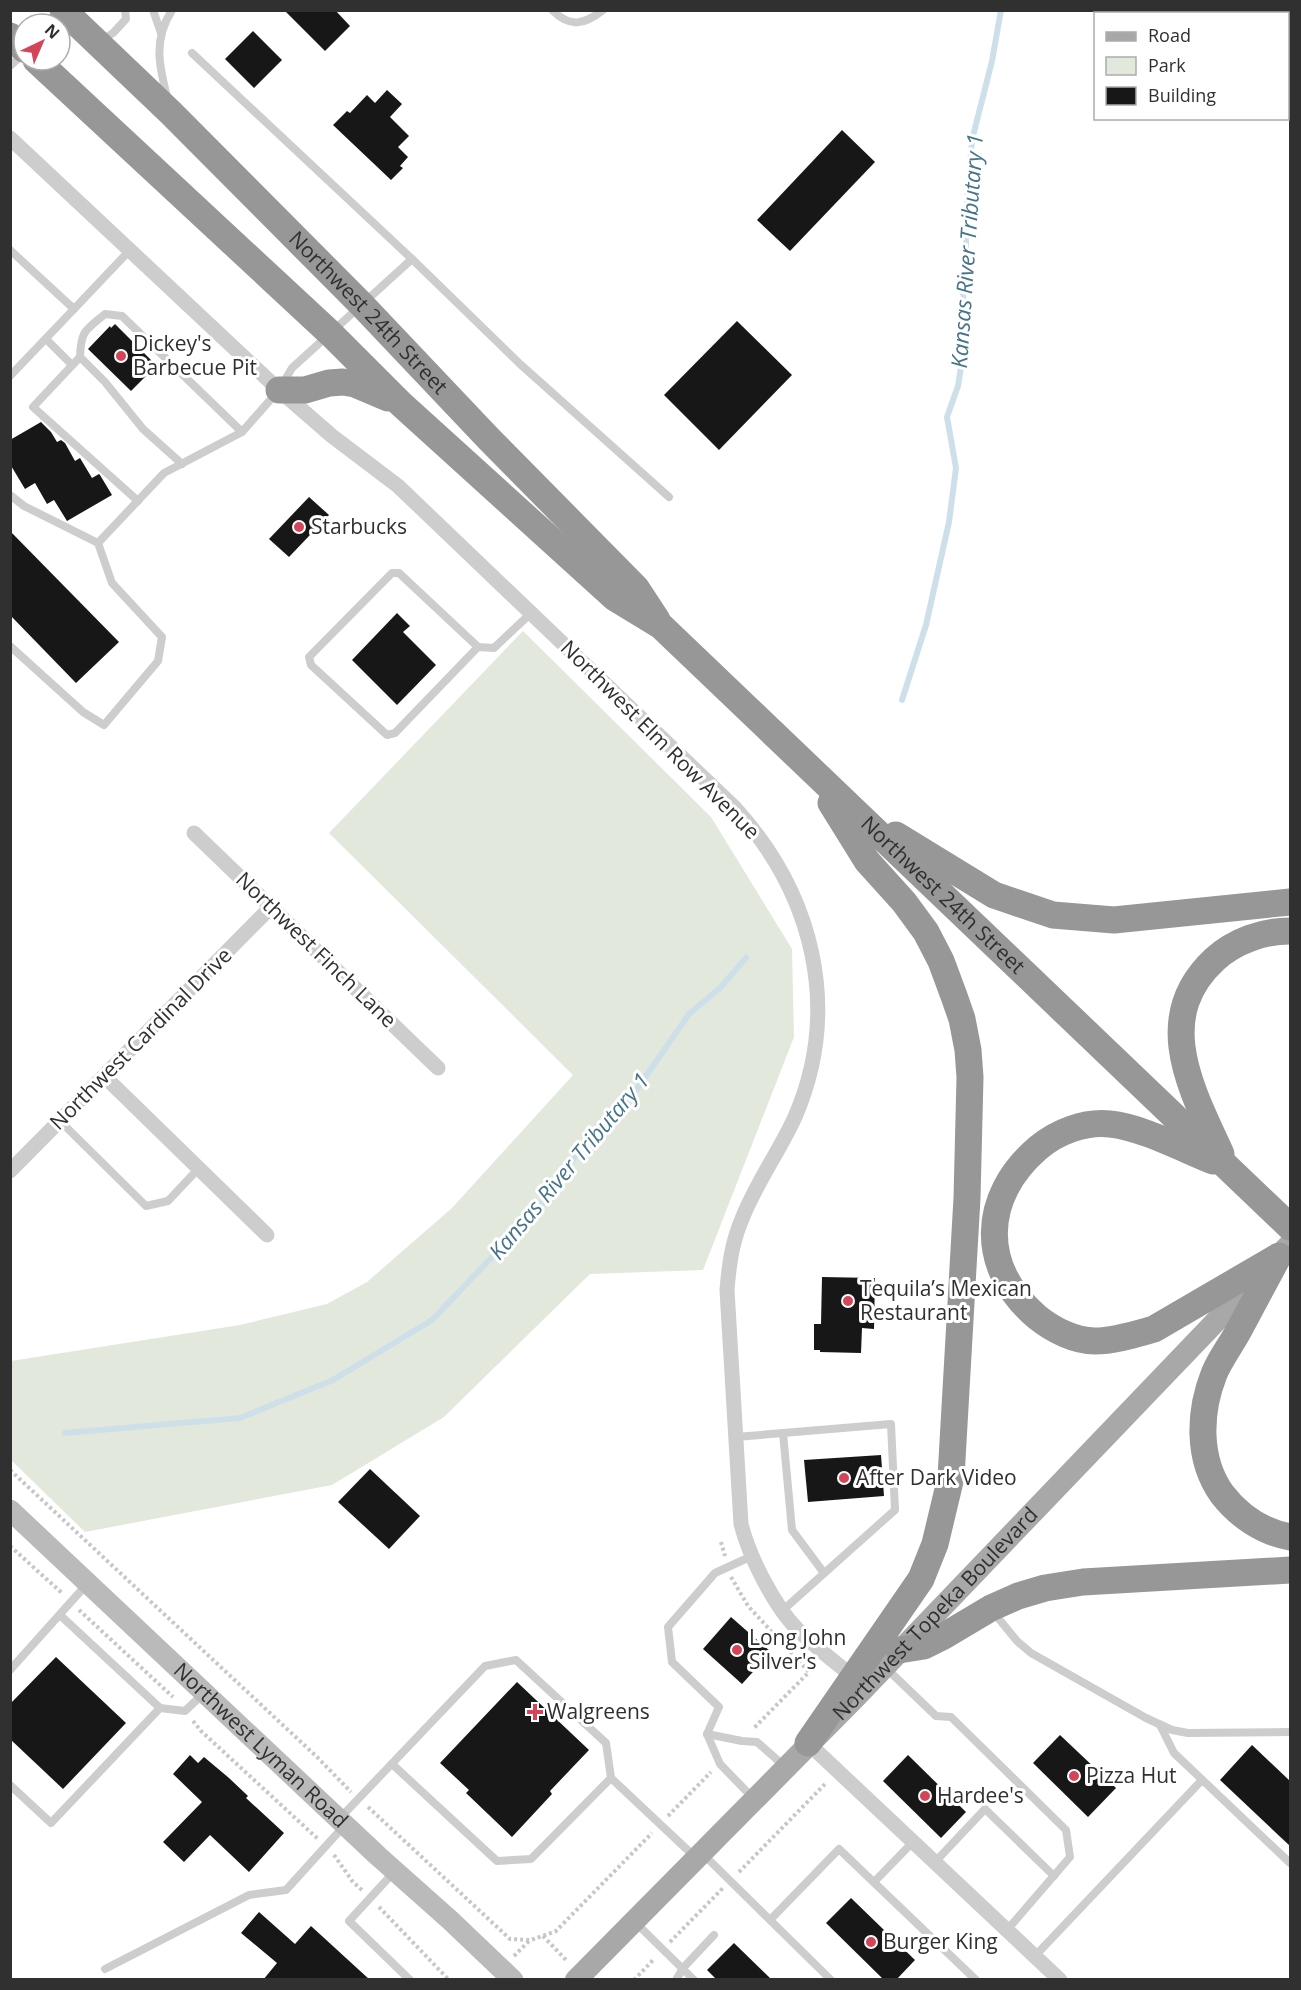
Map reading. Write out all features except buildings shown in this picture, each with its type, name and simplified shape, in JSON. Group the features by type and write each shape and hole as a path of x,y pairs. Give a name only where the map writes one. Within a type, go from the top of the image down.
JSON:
{"highway":[{"name":"Northwest 24th Street","path":"63,10 171,113 362,305 489,439 636,588 661,626"},
{"name":"Northwest 24th Street","path":"49,72 331,334 401,404 615,598 661,626 1290,1227"},
{"path":"279,390 305,390 329,383 343,382 355,384 401,404"},
{"path":"808,1743 859,1682 921,1579 935,1544 947,1499 951,1477 967,1198 970,1077 962,1019 941,961 926,932 904,902 867,861 810,769"},
{"path":"847,805 994,895 1053,915 1114,920 1290,902"},
{"path":"1226,1166 1189,1083 1181,1039 1180,1018 1197,979 1225,950 1239,942 1274,931 1290,931"},
{"path":"1226,1166 1143,1132 1109,1124 1079,1126 1047,1140 1016,1170 998,1204 994,1220 994,1239 1004,1276 1024,1306 1046,1324 1071,1336 1095,1341 1154,1329 1285,1250"},
{"path":"1285,1250 1215,1373 1204,1407 1203,1446 1213,1479 1227,1500 1255,1524 1290,1537"},
{"path":"892,1658 924,1646 991,1608 1018,1596 1075,1583 1290,1570"}],"main road":[{"name":"Northwest Topeka Boulevard","path":"859,1682 892,1658 1285,1250"},
{"path":"578,1977 808,1743"}],"street":[{"name":"Northwest Elm Row Avenue","path":"10,138 279,390 332,436 398,486 735,808 772,853 790,886 811,945 817,1006 814,1047 807,1083 790,1126 742,1218 728,1271 727,1290 741,1524 752,1556 783,1610 797,1629 859,1682"},
{"name":"Northwest Finch Lane","path":"194,833 438,1068"},
{"name":"Northwest Cardinal Drive","path":"11,1169 271,907"},
{"path":"104,1076 267,1235"},
{"name":"Northwest Lyman Road","path":"10,1510 513,1980"},
{"path":"808,1743 1060,1980"}],"lane":[{"path":"97,43 113,33 126,19 125,10"},
{"path":"153,10 161,33"},
{"path":"171,113 159,63 161,33 172,10"},
{"path":"552,10 565,21 576,23 587,20 603,10"},
{"path":"192,53 412,259 520,364 669,497"},
{"path":"10,250 74,309"},
{"path":"10,376 130,250"},
{"path":"98,543 165,473 242,432 279,390 292,368 412,259"},
{"path":"138,501 33,407 80,357 81,338 85,331 105,314 122,316 242,432"},
{"path":"46,339 72,365"},
{"path":"80,357 105,382 143,429 182,464"},
{"path":"10,495 24,506 98,543 112,583 162,637 158,661 104,725 83,712 10,646"},
{"path":"478,647 395,733 387,735 310,665 309,657 392,573 399,573 478,647 494,648 531,613"},
{"path":"60,1121 146,1206 168,1201 199,1168"},
{"path":"736,1437 891,1424 895,1510 783,1610"},
{"path":"783,1433 792,1530 824,1573"},
{"path":"752,1556 716,1572 668,1627 672,1662 719,1707 707,1734 720,1764 754,1800"},
{"path":"10,1670 88,1583"},
{"path":"991,1608 1017,1641 1031,1653 1160,1725 1188,1733 1290,1731"},
{"path":"60,1615 160,1708 185,1711 205,1692"},
{"path":"892,1658 936,1716 951,1717 1066,1830 1070,1857 1007,1930"},
{"path":"105,1969 249,1895 286,1890 392,1764 484,1666 516,1660 606,1743 611,1778 770,1920 831,1980"},
{"path":"10,1785 51,1823 160,1708"},
{"path":"1160,1725 1174,1754 1290,1863"},
{"path":"707,1734 757,1742 786,1767"},
{"path":"392,1764 497,1861 531,1858 611,1778"},
{"path":"1035,1956 1202,1780"},
{"path":"935,1862 985,1809 1054,1876"},
{"path":"874,1882 913,1842"},
{"path":"770,1920 839,1849 976,1980"},
{"path":"395,1871 349,1921 410,1980"},
{"path":"634,1921 694,1980"},
{"path":"676,1980 682,1968 714,1935"}],"path":[{"path":"10,1470 308,1748 330,1772"},
{"path":"337,1858 353,1882 449,1980"},
{"path":"543,1936 578,1977"}],"green space":[{"path":"523,631 711,817 792,949 794,1037 703,1270 590,1274 444,1417 332,1485 85,1532 11,1460 11,1361 240,1325 327,1304 367,1282 452,1208 573,1075 329,833"}],"waterway":[{"name":"Kansas River Tributary 1","path":"902,700 926,625 949,522 956,468 947,417 958,386 965,342 963,289 972,140 992,61 1001,10"},
{"name":"Kansas River Tributary 1","path":"65,1433 240,1418 333,1380 432,1320 536,1211 595,1129 637,1089 689,1014 720,988 746,958"}],"place":[{"name":"Dickey's Barbecue Pit","path":"121,356"},
{"name":"Starbucks","path":"299,527"},
{"name":"Tequila’s Mexican Restaurant","path":"848,1301"},
{"name":"After Dark Video","path":"844,1478"},
{"name":"Long John Silver's","path":"737,1650"},
{"name":"Walgreens","path":"535,1712"},
{"name":"Pizza Hut","path":"1074,1776"},
{"name":"Hardee's","path":"925,1796"},
{"name":"Burger King","path":"871,1942"}]}
